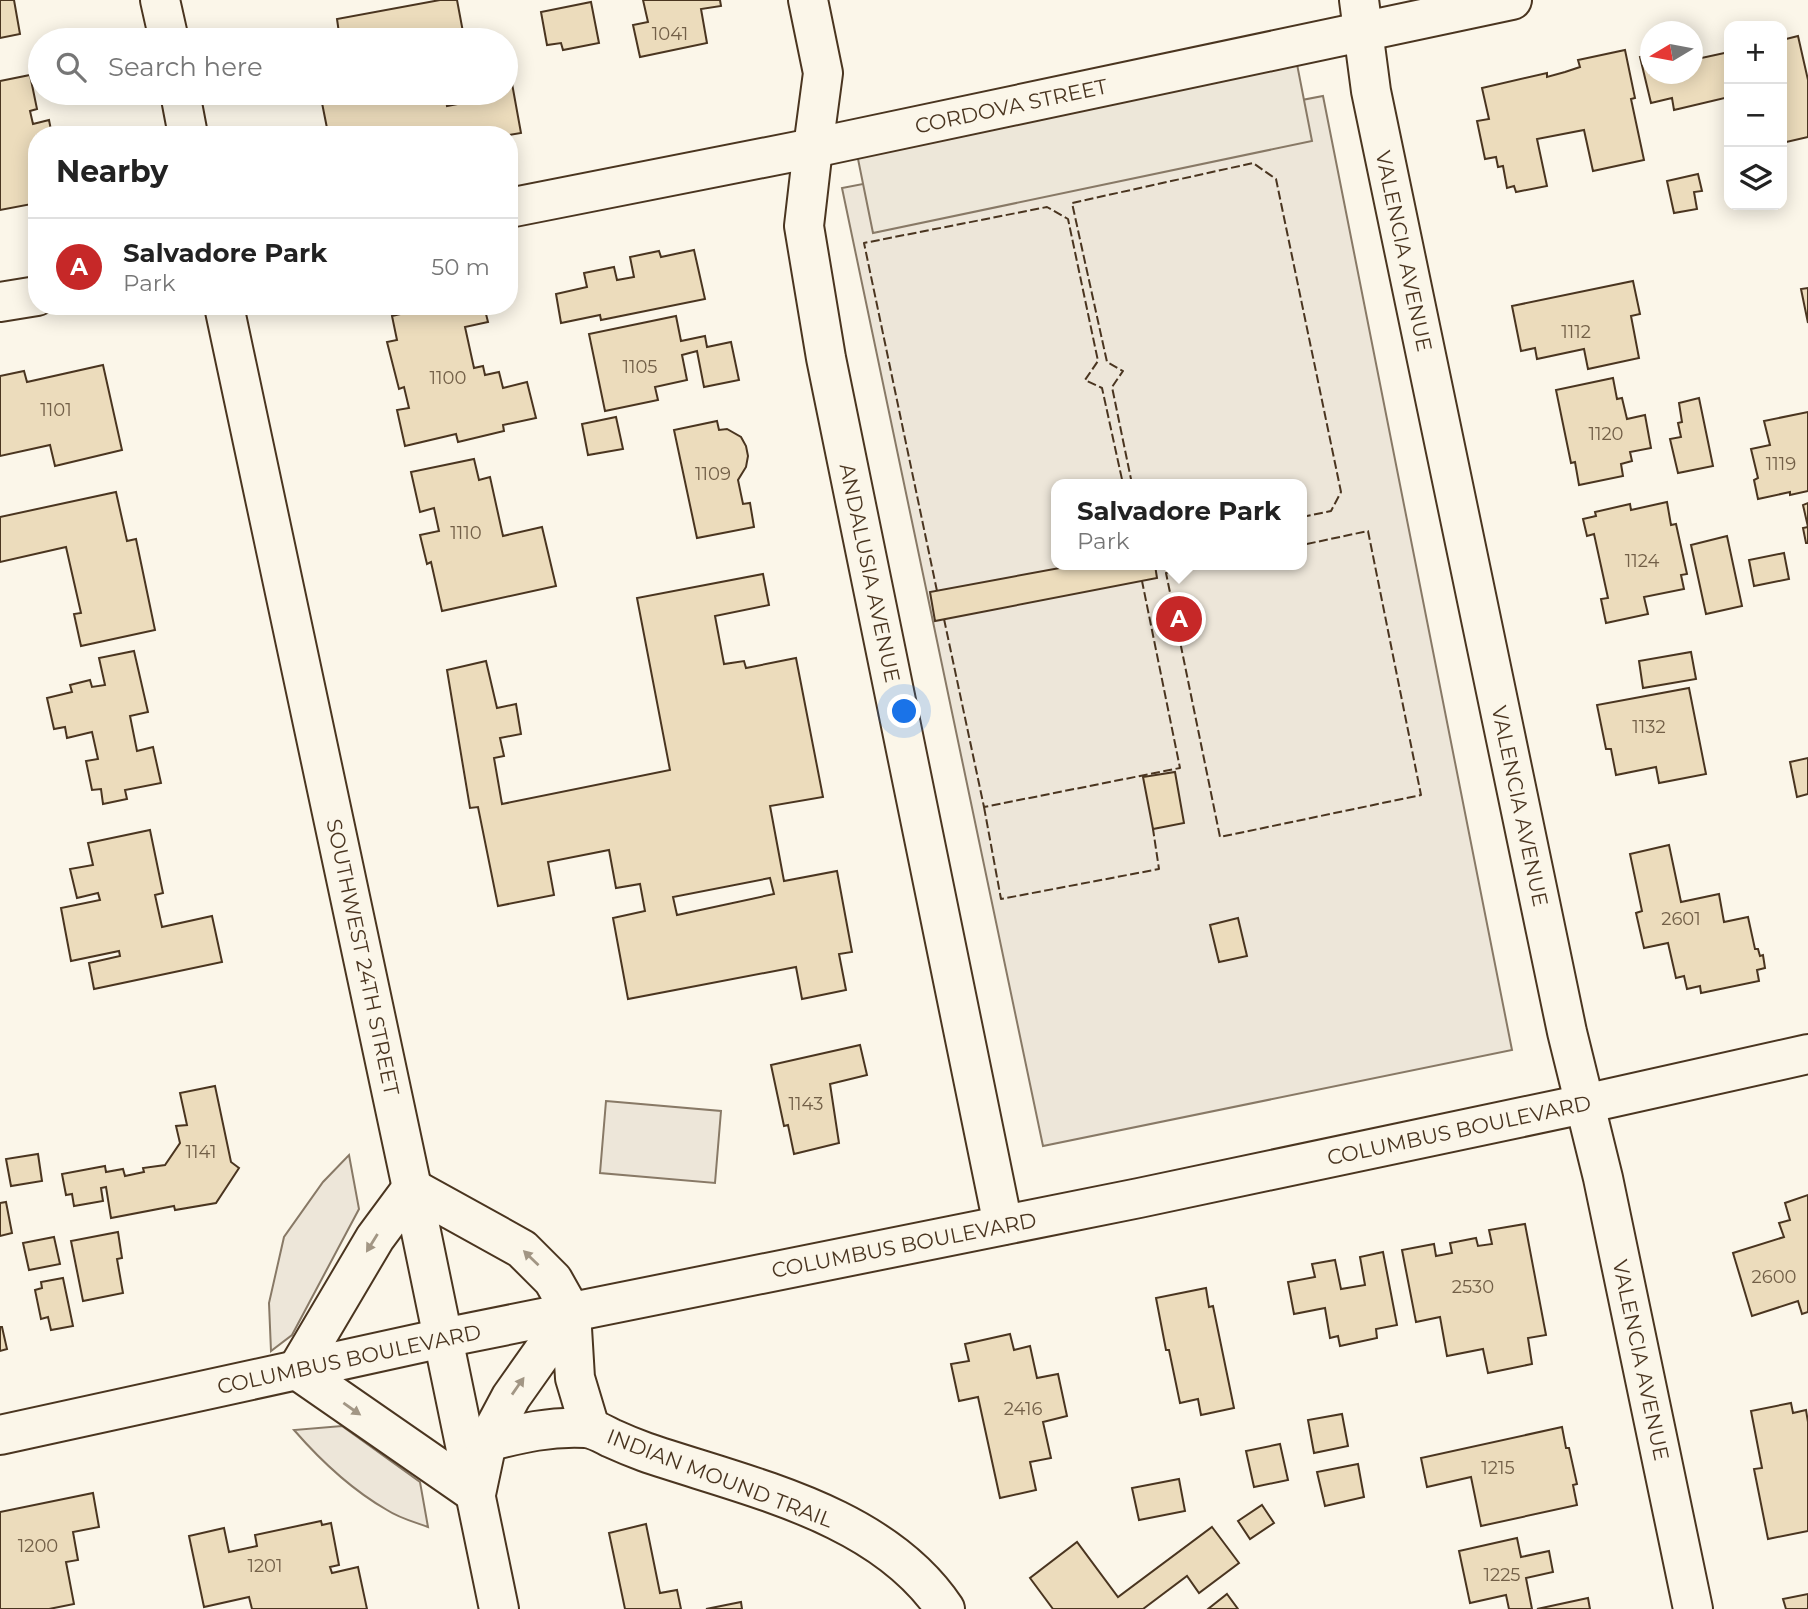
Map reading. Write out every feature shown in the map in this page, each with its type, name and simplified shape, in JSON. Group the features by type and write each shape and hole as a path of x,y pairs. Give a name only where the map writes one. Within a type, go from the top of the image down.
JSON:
{"street":[{"path":"160,0 166,28"},
{"name":"ANDALUSIA AVENUE","path":"808,0 823,73 804,226 826,358 1003,1225"},
{"name":"CORDOVA STREET","path":"518,206 813,148 1361,15 1512,0"},
{"name":"VALENCIA AVENUE","path":"1361,15 1374,105 1561,1005 1603,1178 1693,1609"},
{"path":"182,105 186,126"},
{"path":"0,302 28,297"},
{"name":"SOUTHWEST 24TH STREET","path":"226,315 499,1609"},
{"name":"COLUMBUS BOULEVARD","path":"0,1435 443,1338 1003,1225 1584,1104 1808,1054"},
{"path":"412,1188 522,1249 553,1280 571,1312 510,1397 487,1442 476,1494 297,1370 374,1238 412,1188"},
{"name":"INDIAN MOUND TRAIL","path":"571,1312 575,1378 590,1428"},
{"name":"INDIAN MOUND TRAIL","path":"487,1442 542,1429 590,1428 644,1451 785,1498 861,1533 890,1552 917,1576 945,1609"}],"shaded area":[{"path":"1296,59 1312,141 873,233 857,154"},
{"path":"1323,96 1512,1050 1043,1146 842,188"},
{"path":"606,1101 721,1111 715,1183 600,1173"},
{"path":"349,1155 359,1209 292,1335 271,1351 269,1303 284,1237 323,1182"},
{"path":"342,1426 420,1482 428,1527 396,1515 349,1484 294,1430"}],"building":[{"path":"0,0 14,0 20,34 0,38"},
{"path":"440,0 457,0 462,28 338,28 337,19"},
{"path":"643,0 720,0 721,6 701,9 707,43 640,57 633,25 648,22"},
{"path":"591,2 599,43 563,50 561,43 547,45 541,12"},
{"path":"1798,36 1808,80 1808,137 1787,142 1787,84 1787,39"},
{"path":"1625,50 1635,98 1631,99 1644,160 1593,171 1584,130 1537,139 1547,186 1516,192 1514,186 1507,188 1503,166 1498,167 1496,157 1485,159 1477,121 1489,119 1482,88 1547,73 1547,77 1580,67 1578,60"},
{"path":"1724,53 1724,98 1674,110 1672,98 1651,103 1646,84 1703,84 1703,58"},
{"path":"28,75 28,105 36,105 37,109 30,111 33,124 49,120 50,126 28,126 28,205 0,210 0,81"},
{"path":"322,105 447,105 516,105 521,133 518,134 518,126 327,126"},
{"path":"1698,174 1702,191 1694,192 1697,209 1674,213 1667,181"},
{"path":"694,250 705,299 601,320 600,315 561,323 556,294 587,287 584,273 614,267 617,280 634,277 630,257 659,251 661,257"},
{"path":"1633,281 1640,314 1631,316 1639,358 1588,369 1584,349 1537,359 1535,348 1521,351 1512,306"},
{"path":"1808,288 1808,323 1801,289"},
{"path":"486,315 488,322 465,327 474,368 483,366 485,375 499,372 503,388 527,382 536,418 503,425 504,431 458,442 456,434 405,446 397,410 409,408 404,387 399,389 387,342 397,340 392,316"},
{"path":"676,316 681,341 705,336 707,347 731,342 739,380 704,387 697,351 682,355 687,380 655,387 658,400 605,411 589,334"},
{"path":"103,365 122,450 55,466 50,445 0,456 0,376 24,371 27,382"},
{"path":"1613,378 1617,399 1622,398 1627,419 1645,415 1651,448 1630,452 1632,461 1621,464 1623,476 1579,485 1575,462 1571,463 1556,390"},
{"path":"1699,398 1713,466 1678,473 1670,439 1681,437 1678,423 1682,422 1679,403"},
{"path":"1808,412 1808,491 1758,499 1754,480 1758,478 1751,449 1770,445 1764,421"},
{"path":"616,417 623,449 588,455 582,424"},
{"path":"717,421 719,430 727,429 741,437 746,446 746,467 738,480 743,504 750,503 754,527 697,538 674,430"},
{"path":"474,459 479,480 490,477 503,536 542,527 556,586 442,611 431,562 427,564 420,535 439,531 434,508 420,512 411,472"},
{"path":"116,492 127,541 136,539 155,630 81,646 74,614 81,613 66,547 0,562 0,517"},
{"path":"1667,502 1671,525 1676,524 1687,574 1681,575 1684,589 1644,597 1648,614 1606,623 1601,599 1608,598 1594,534 1587,536 1583,519 1596,516 1595,512 1630,504 1631,510"},
{"path":"1808,503 1808,527 1803,505"},
{"path":"1808,527 1808,543 1806,543 1803,528"},
{"path":"1727,536 1742,606 1706,614 1691,545"},
{"path":"1784,553 1789,579 1754,586 1749,560"},
{"path":"1051,570 1156,570 1157,578 935,621 930,592"},
{"path":"763,574 769,605 715,616 724,664 744,661 746,668 796,658 823,797 770,806 784,881 837,871 852,952 839,954 846,990 802,999 796,967 628,999 613,918 645,911 640,884 616,888 609,850 548,862 554,895 498,906 478,807 470,808 447,670 486,661 497,708 516,704 521,734 500,738 504,756 494,758 502,804 670,770 637,598","holes":["770,878 774,894 677,915 673,897"]},
{"path":"134,651 148,712 130,716 137,751 153,747 161,783 125,790 127,799 103,804 101,789 92,790 86,761 98,759 92,732 67,738 65,727 54,729 47,698 72,692 70,685 90,680 92,687 105,685 99,658"},
{"path":"1691,652 1696,679 1643,688 1639,661"},
{"path":"1689,688 1706,774 1659,783 1656,767 1616,775 1611,749 1606,749 1597,705"},
{"path":"1808,758 1808,794 1797,797 1790,762"},
{"path":"1175,772 1184,823 1153,829 1143,777"},
{"path":"150,830 163,893 155,895 162,927 212,916 222,962 94,989 89,963 120,956 119,951 71,961 61,908 100,900 98,893 77,898 70,869 93,865 88,843"},
{"path":"1669,845 1681,902 1719,894 1724,922 1748,917 1755,949 1758,949 1760,956 1763,955 1765,968 1757,970 1759,981 1701,993 1700,986 1687,989 1684,976 1676,978 1668,943 1644,948 1636,913 1642,911 1630,854"},
{"path":"1238,918 1247,956 1219,962 1210,925"},
{"path":"860,1045 867,1075 830,1084 839,1143 794,1154 788,1125 784,1126 771,1065"},
{"path":"215,1086 231,1162 239,1168 216,1203 175,1210 174,1206 111,1218 106,1187 101,1188 103,1201 74,1206 72,1194 66,1195 62,1174 105,1166 106,1172 123,1169 125,1176 144,1172 143,1168 165,1165 180,1143 176,1126 187,1125 180,1093"},
{"path":"38,1154 42,1181 11,1186 6,1159"},
{"path":"1808,1195 1808,1312 1802,1314 1798,1301 1752,1316 1733,1253 1784,1237 1779,1223 1790,1220 1785,1203"},
{"path":"6,1202 12,1233 0,1236 0,1203"},
{"path":"1525,1224 1546,1335 1528,1338 1532,1364 1488,1373 1483,1349 1447,1356 1440,1317 1416,1322 1402,1250 1434,1244 1436,1256 1452,1253 1450,1243 1476,1238 1478,1246 1492,1244 1489,1230"},
{"path":"118,1232 122,1258 117,1259 123,1293 83,1301 71,1241"},
{"path":"54,1237 60,1264 29,1270 23,1243"},
{"path":"1383,1252 1397,1325 1376,1329 1377,1338 1340,1346 1338,1336 1330,1338 1325,1308 1294,1314 1288,1282 1315,1277 1312,1264 1335,1260 1341,1289 1365,1285 1360,1257"},
{"path":"63,1278 73,1326 51,1330 48,1317 41,1319 35,1290 42,1288 41,1282"},
{"path":"1206,1288 1209,1307 1213,1306 1234,1408 1201,1415 1198,1399 1180,1403 1156,1298"},
{"path":"0,1327 7,1349 0,1351"},
{"path":"1010,1334 1014,1350 1030,1346 1037,1378 1058,1374 1067,1416 1043,1422 1051,1458 1030,1462 1036,1490 1000,1498 978,1397 959,1401 951,1364 969,1361 965,1344"},
{"path":"1791,1403 1793,1413 1806,1410 1808,1422 1808,1531 1768,1539 1754,1469 1762,1468 1751,1411"},
{"path":"1342,1414 1348,1446 1314,1453 1308,1420"},
{"path":"1562,1427 1577,1484 1573,1485 1577,1505 1481,1526 1471,1477 1427,1487 1421,1458"},
{"path":"1280,1444 1288,1480 1254,1487 1246,1451"},
{"path":"1358,1464 1364,1497 1325,1506 1317,1472"},
{"path":"1179,1479 1185,1511 1139,1520 1132,1488"},
{"path":"93,1493 99,1527 73,1532 78,1560 66,1562 74,1604 49,1609 0,1609 0,1512"},
{"path":"1262,1505 1274,1523 1250,1539 1238,1521"},
{"path":"321,1521 322,1525 331,1523 339,1565 330,1567 332,1573 358,1567 367,1609 252,1609 249,1597 204,1607 189,1536 224,1528 229,1552 257,1546 255,1535"},
{"path":"646,1524 660,1593 677,1590 681,1609 625,1609 609,1533"},
{"path":"1212,1527 1239,1563 1199,1593 1187,1576 1143,1609 1053,1609 1030,1578 1077,1542 1118,1597"},
{"path":"1517,1538 1521,1557 1549,1551 1553,1572 1526,1578 1532,1609 1509,1609 1506,1595 1470,1603 1459,1551"},
{"path":"1227,1594 1238,1609 1208,1609"},
{"path":"1808,1594 1808,1609 1786,1609 1783,1599"},
{"path":"1588,1598 1590,1609 1537,1609"},
{"path":"741,1602 742,1609 706,1609"}],"fence":[{"path":"1131,479 1112,387 1123,371 1107,362 1072,203 1253,163 1276,179 1341,492 1331,511 1307,516"},
{"path":"937,591 864,243 1047,207 1068,219 1098,361 1085,380 1102,388 1122,479"},
{"path":"1181,570 1166,573 1220,837 1421,795 1368,531 1307,544"},
{"path":"944,619 984,807 1180,768 1142,581"},
{"path":"984,807 1001,899 1159,869 1153,829"}],"place":[{"name":"Salvadore Park","path":"1179,619"}]}
